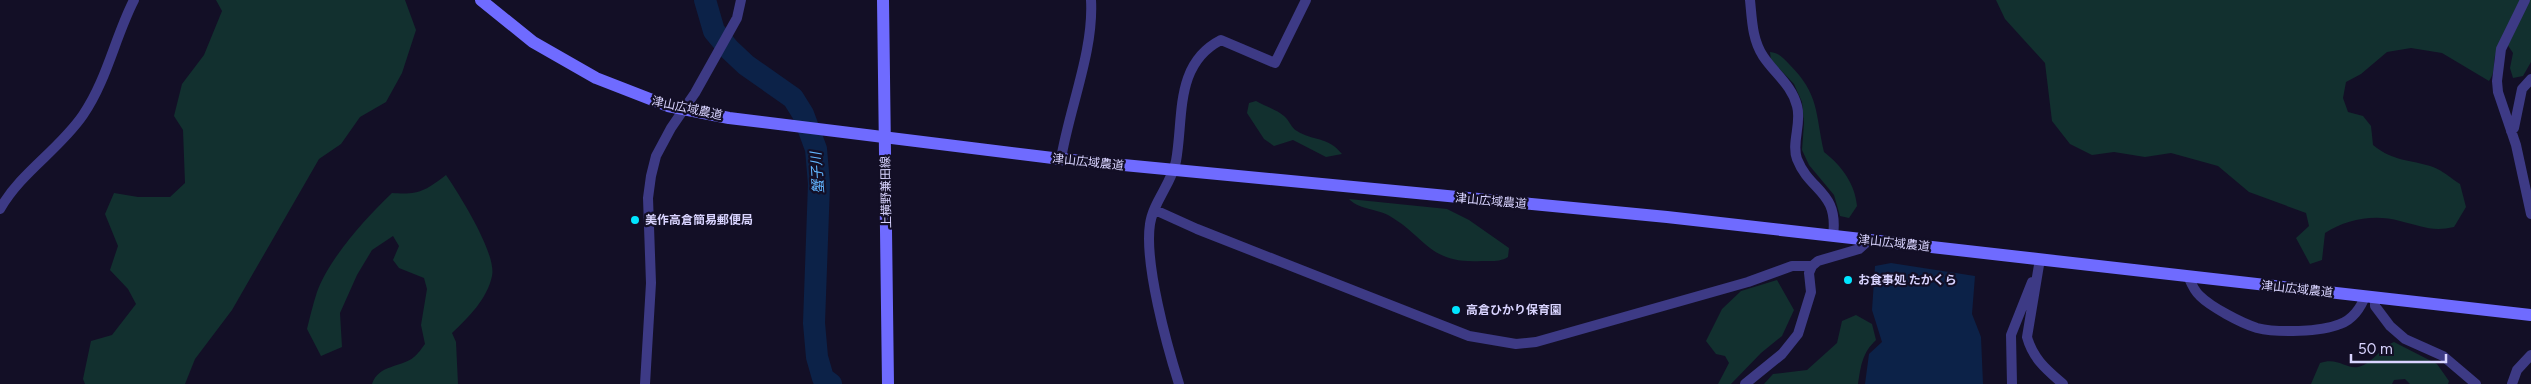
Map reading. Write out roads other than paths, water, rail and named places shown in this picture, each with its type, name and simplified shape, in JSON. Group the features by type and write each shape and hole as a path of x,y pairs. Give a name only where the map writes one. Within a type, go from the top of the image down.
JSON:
{"street":[{"path":"0,209 16,185 68,134 84,113 106,70 134,0"},
{"name":"津山広域農道","path":"481,0 533,42 564,62 626,92 684,110 885,139 1060,159 1667,217 1833,236 2040,264 2188,276 2531,315"},
{"path":"646,384 651,283 648,198 651,176 656,156 737,18 741,0"},
{"name":"上横野兼田線","path":"883,0 888,383"},
{"path":"1060,159 1087,47 1091,0"},
{"path":"1179,384 1171,358 1153,276 1150,223 1176,162 1184,84 1201,55 1212,44 1221,40 1275,63 1306,0"},
{"path":"1750,0 1757,44 1763,56 1792,92 1797,105 1799,118 1797,160 1824,193 1832,207 1835,221 1833,236"},
{"path":"2525,0 2511,26 2498,64 2498,92 2511,131 2531,214"},
{"path":"2511,131 2514,128 2522,90 2531,79"},
{"path":"1155,210 1197,229 1469,336 1516,344 1536,342 1732,287 1792,266 1812,266"},
{"path":"1745,384 1782,354 1798,334 1811,292 1809,273 1812,266 1818,261 1859,249 1868,241"},
{"path":"2012,384 2011,335 2040,264"},
{"path":"2040,264 2027,338 2030,350 2040,364 2063,384"},
{"path":"2188,276 2199,296 2222,311 2255,327 2268,330 2311,330 2341,324 2357,312 2370,297 2390,326 2405,339 2443,356 2476,384"},
{"path":"2512,384 2517,370 2531,355"}],"water":[{"path":"1891,263 1975,276 1972,314 1981,337 1983,384 1865,384 1869,354 1882,342 1872,310 1875,266"}],"waterway":[{"name":"蟹子川","path":"705,0 714,31 729,49 746,65 793,98 803,114 816,149 819,184 814,323 817,357 823,378 831,384"}],"place":[{"name":"美作高倉簡易郵便局","path":"635,220"},
{"name":"お食事処 たかくら","path":"1848,280"},
{"name":"高倉ひかり保育園","path":"1456,310"}]}
